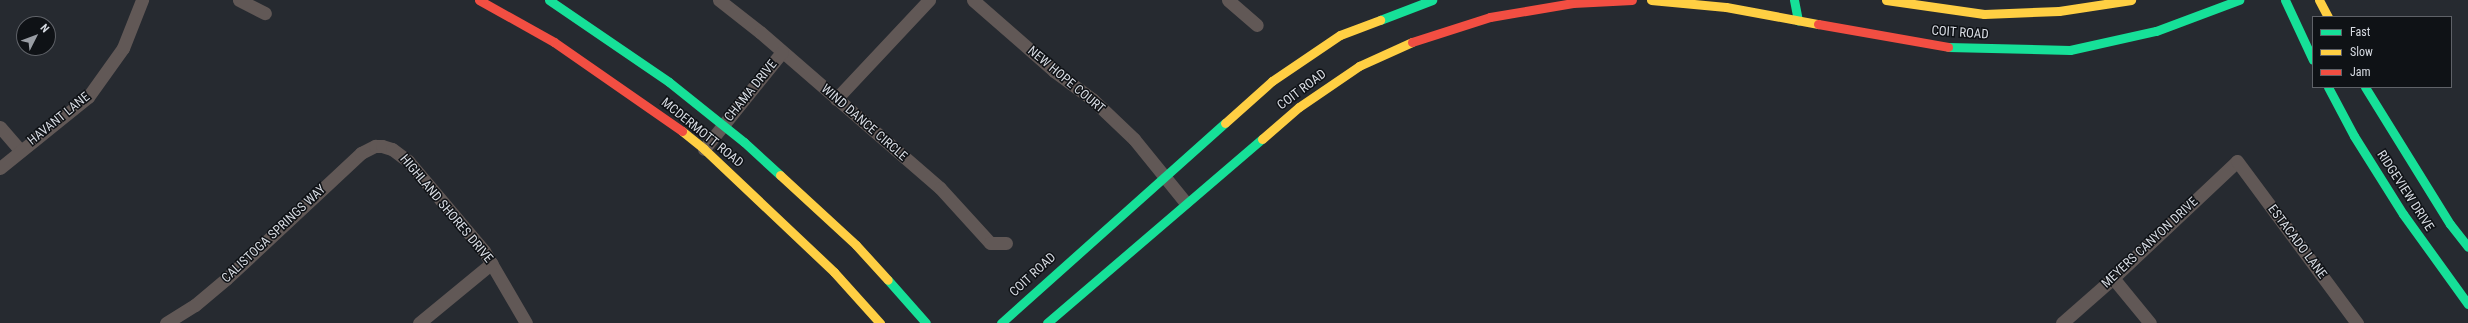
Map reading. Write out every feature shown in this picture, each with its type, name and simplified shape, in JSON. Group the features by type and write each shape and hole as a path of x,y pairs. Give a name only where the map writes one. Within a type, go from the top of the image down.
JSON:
{"main road":[{"name":"MCDERMOTT ROAD","path":"479,0 554,42 654,110 704,149 834,272 880,323"},
{"name":"MCDERMOTT ROAD","path":"549,0 669,82 788,181 856,245 926,323"},
{"name":"COIT ROAD","path":"1001,323 1272,81 1340,35 1432,0"},
{"name":"COIT ROAD","path":"1047,323 1186,202 1327,87 1359,66 1404,45 1490,17 1573,3 1632,0"},
{"name":"COIT ROAD","path":"1651,0 1726,7 1942,47 2070,50 2156,31 2239,0"},
{"path":"1794,0 1798,21"},
{"name":"COIT ROAD","path":"1886,0 1984,14 2059,11 2131,0"},
{"path":"2285,0 2312,58"},
{"path":"2319,0 2327,16"},
{"path":"1774,16 1779,6"},
{"name":"RIDGEVIEW DRIVE","path":"2329,88 2354,136 2403,214 2468,304"},
{"name":"RIDGEVIEW DRIVE","path":"2366,88 2450,224 2468,247"}],"street":[{"name":"HAVANT LANE","path":"0,168 20,150 88,97 123,48 142,0"},
{"path":"240,0 265,13"},
{"name":"WIND DANCE CIRCLE","path":"719,0 782,52 940,188 990,243 1006,243"},
{"path":"836,100 930,0"},
{"name":"NEW HOPE COURT","path":"973,0 1054,71 1092,99 1134,139 1186,202"},
{"path":"1228,0 1257,25"},
{"name":"CHAMA DRIVE","path":"704,149 782,52"},
{"path":"0,127 20,150"},
{"name":"CALISTOGA SPRINGS WAY","path":"166,323 195,305 226,278 361,153 375,146 382,146"},
{"name":"HIGHLAND SHORES DRIVE","path":"382,146 392,149 408,161 492,263 526,323"},
{"name":"MEYERS CANYON DRIVE","path":"2062,323 2113,278 2237,161"},
{"name":"ESTACADO LANE","path":"2237,161 2357,323"},
{"path":"419,323 492,263"},
{"path":"2113,278 2150,323"}],"traffic: fast":[{"path":"549,0 669,82 744,142 780,175"},
{"path":"1380,20 1432,0"},
{"path":"1794,0 1798,21"},
{"path":"1948,47 2070,50 2156,31 2239,0"},
{"path":"2285,0 2312,58"},
{"path":"2329,88 2354,136 2403,214 2468,304"},
{"path":"2366,88 2450,224 2468,247"},
{"path":"1001,323 1225,123"},
{"path":"1047,323 1262,139"},
{"path":"888,280 926,323"}],"traffic: slow":[{"path":"1651,0 1726,7 1818,24"},
{"path":"1886,0 1984,14 2059,11 2131,0"},
{"path":"2319,0 2327,16"},
{"path":"1225,123 1272,81 1340,35 1380,20"},
{"path":"1262,139 1299,107 1359,66 1412,42"},
{"path":"682,131 704,149 834,272 880,323"},
{"path":"780,175 856,245 888,280"}],"traffic: jam":[{"path":"479,0 554,42 682,131"},
{"path":"1412,42 1490,17 1573,3 1632,0"},
{"path":"1818,24 1948,47"}]}
